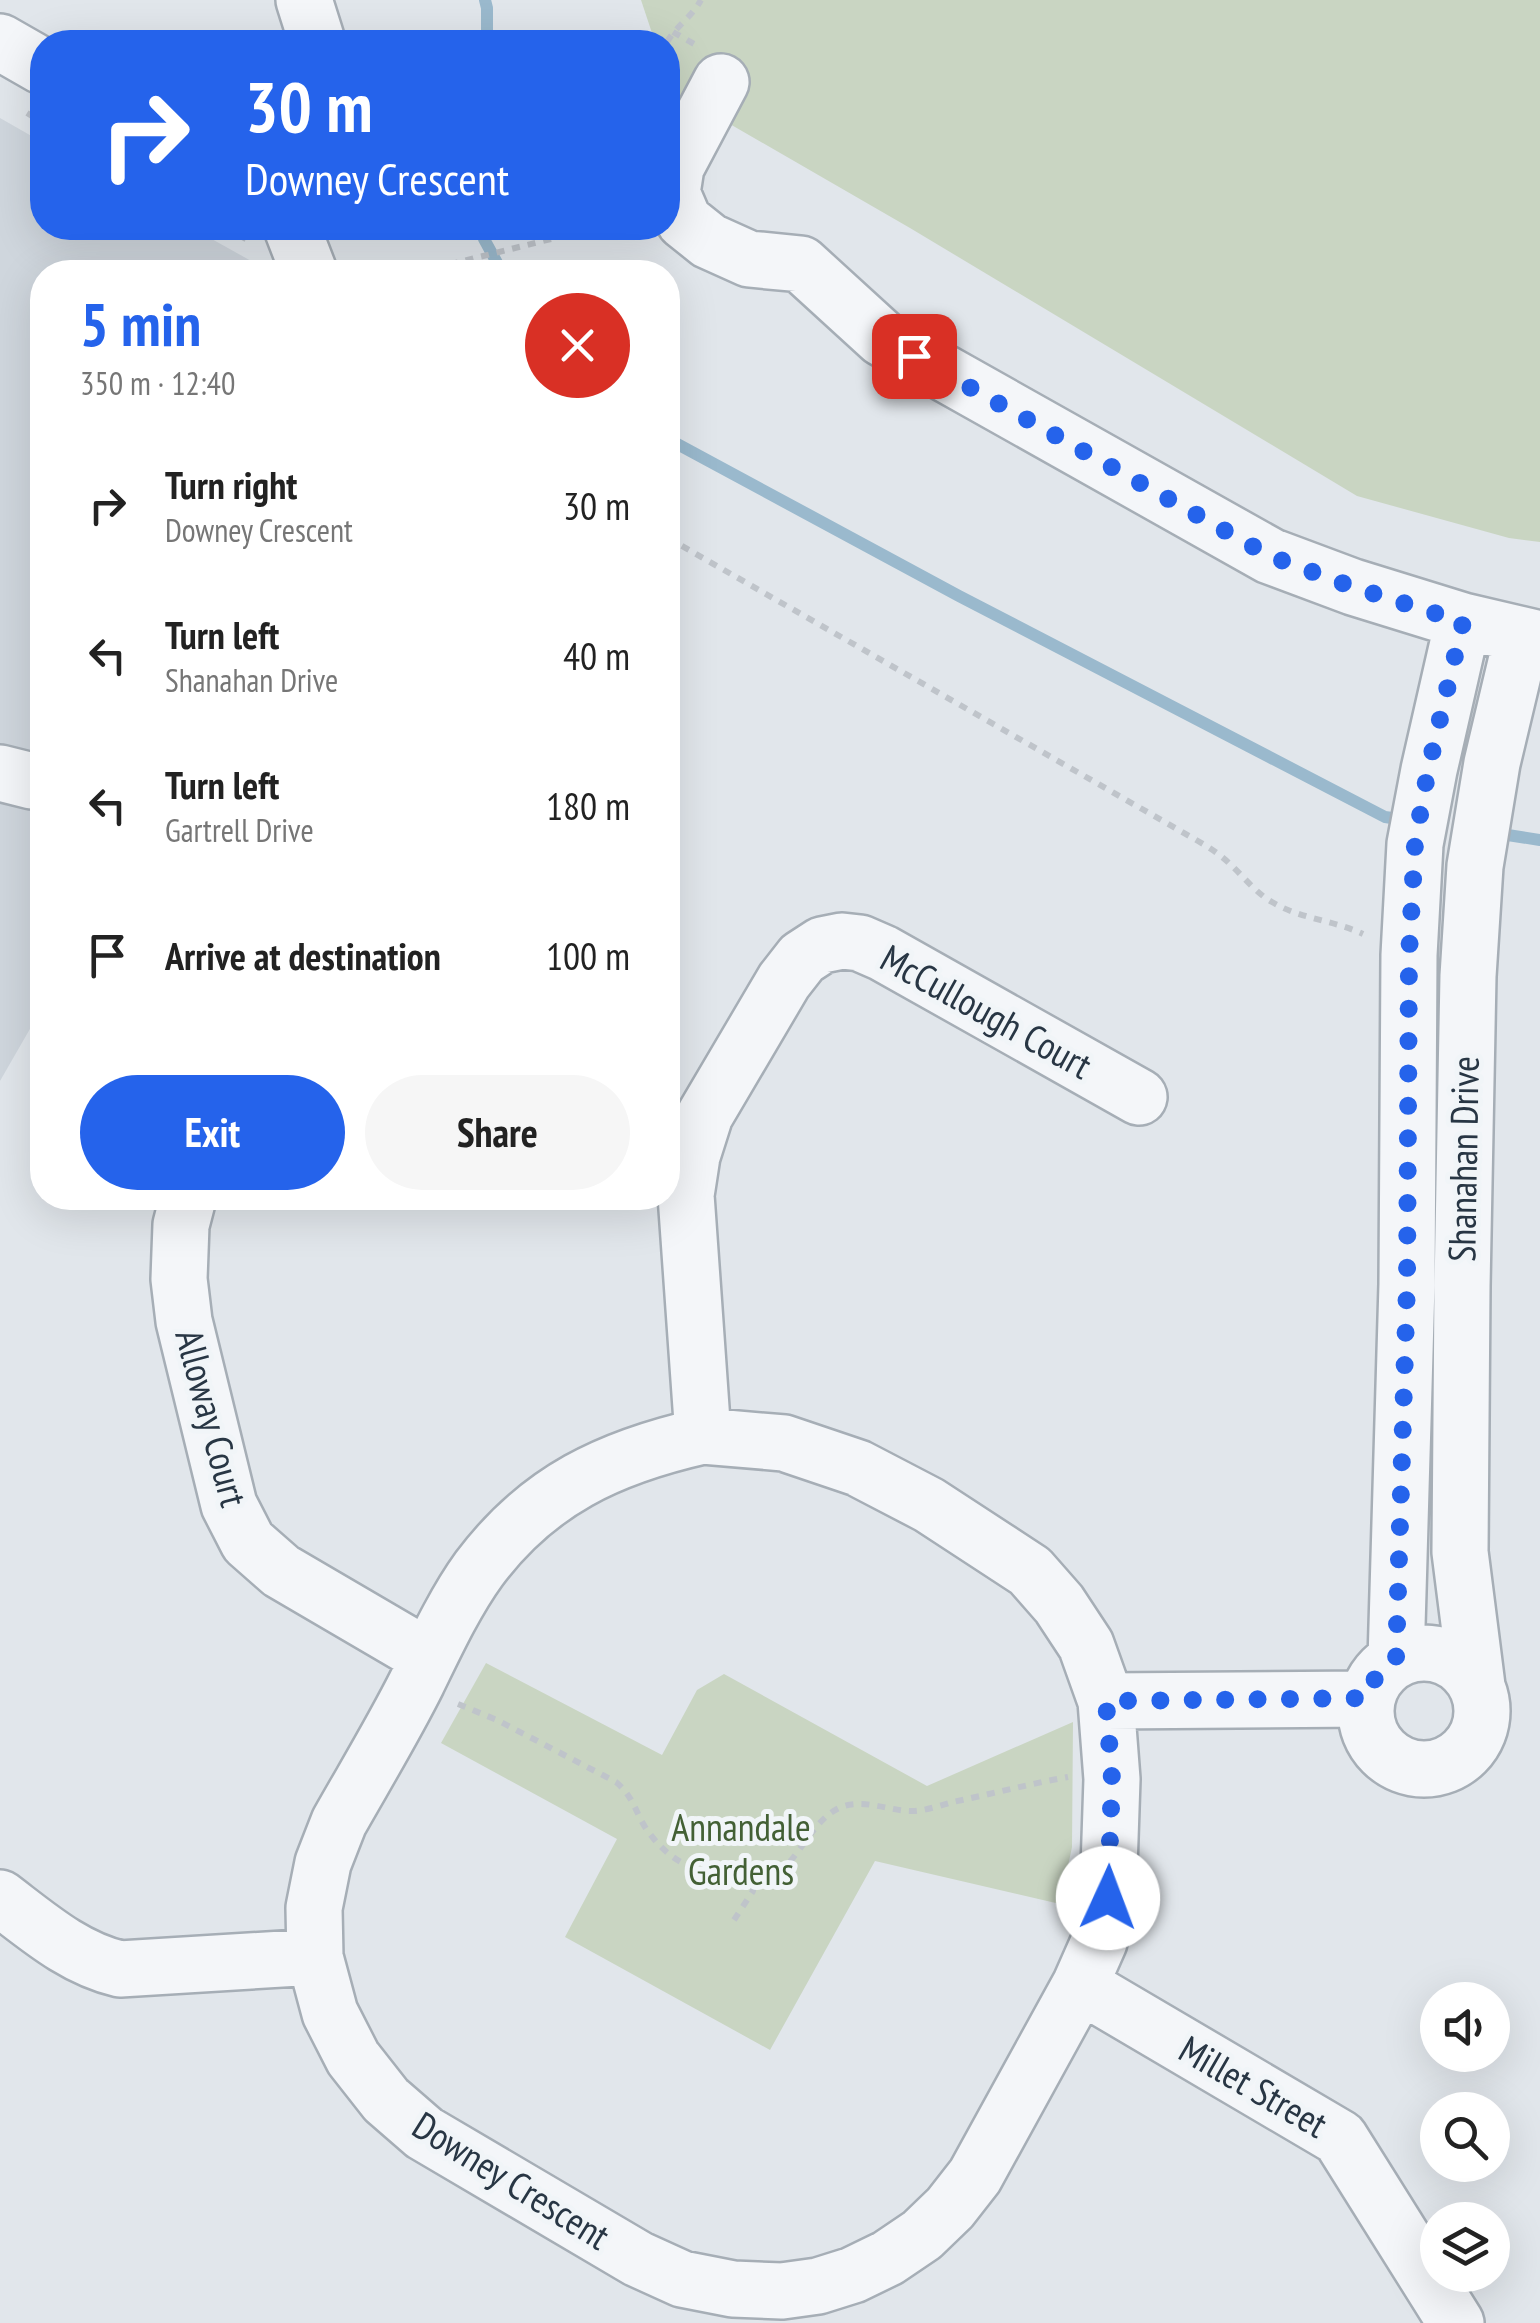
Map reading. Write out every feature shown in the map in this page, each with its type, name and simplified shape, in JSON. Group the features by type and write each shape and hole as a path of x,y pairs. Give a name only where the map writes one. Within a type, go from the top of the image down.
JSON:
{"street":[{"path":"304,0 313,30"},
{"path":"0,42 30,59"},
{"path":"680,159 720,82"},
{"path":"680,212 684,222 709,241 749,259 801,264 882,338 1270,556 1463,622 1531,638"},
{"name":"Shanahan Drive","path":"1381,1679 1407,1284 1409,955 1415,844 1463,622"},
{"name":"Shanahan Drive","path":"1477,1686 1460,1552 1468,976 1475,866 1492,764 1531,638"},
{"path":"0,772 30,780"},
{"name":"McCullough Court","path":"703,1436 686,1195 692,1156 705,1116 784,981 802,958 822,945 842,941 883,952 1139,1097"},
{"name":"Alloway Court","path":"184,1210 180,1225 179,1279 184,1321 228,1504 248,1542 280,1572 422,1670"},
{"path":"1407,1284 1462,1288"},
{"name":"Downey Crescent","path":"703,1436 784,1443 858,1468 944,1514 1030,1572 1060,1604 1086,1645 1106,1701 1112,1779 1108,1898 1099,1942 1080,1985 975,2176 922,2235 888,2258 818,2286 782,2291 733,2289 682,2279 638,2259 424,2134 386,2100 353,2058 330,2013 315,1957 314,1908 323,1862 338,1822 422,1670 478,1570 518,1524 561,1491 616,1461 703,1436"},
{"path":"1106,1701 1381,1679 1415,1653 1435,1653 1465,1670 1477,1686 1482,1719 1472,1743 1458,1758 1443,1766 1409,1767 1390,1758 1368,1726 1381,1679"},
{"path":"0,1898 59,1943 120,1969 315,1957"},
{"name":"Millet Street","path":"1080,1985 1340,2138 1456,2323"}],"path":[{"path":"674,30 690,19 701,0"},
{"path":"467,260 548,240"},
{"path":"680,545 1198,841 1216,852 1274,904 1372,938"},
{"path":"422,1670 471,1711 497,1720 616,1782 629,1793 649,1833 671,1855 713,1877 759,1882 776,1874 823,1818 841,1807 860,1804 914,1811 1066,1777 1112,1779"},
{"path":"734,1920 753,1891 753,1882"}],"shaded area":[{"path":"0,118 30,135 30,240 214,240 249,260 30,260 30,1029 0,1081"}],"green space":[{"path":"641,0 1540,0 1540,542 1509,538 1357,496 680,95 680,30 651,30"},
{"name":"Annandale Gardens","path":"486,1663 662,1755 697,1690 724,1674 927,1786 1073,1722 1072,1847 1060,1904 875,1861 770,2050 565,1937 617,1839 441,1743"}],"waterway":[{"path":"485,0 487,30"},
{"path":"485,240 495,260"},
{"path":"680,445 959,596 1385,817 1406,820"},
{"path":"1495,833 1540,840"}],"route":[{"path":"914,356 1270,556 1463,622 1415,844 1409,955 1407,1284 1396,1660 1374,1680 1367,1698 1106,1701 1112,1779 1108,1898"}]}
